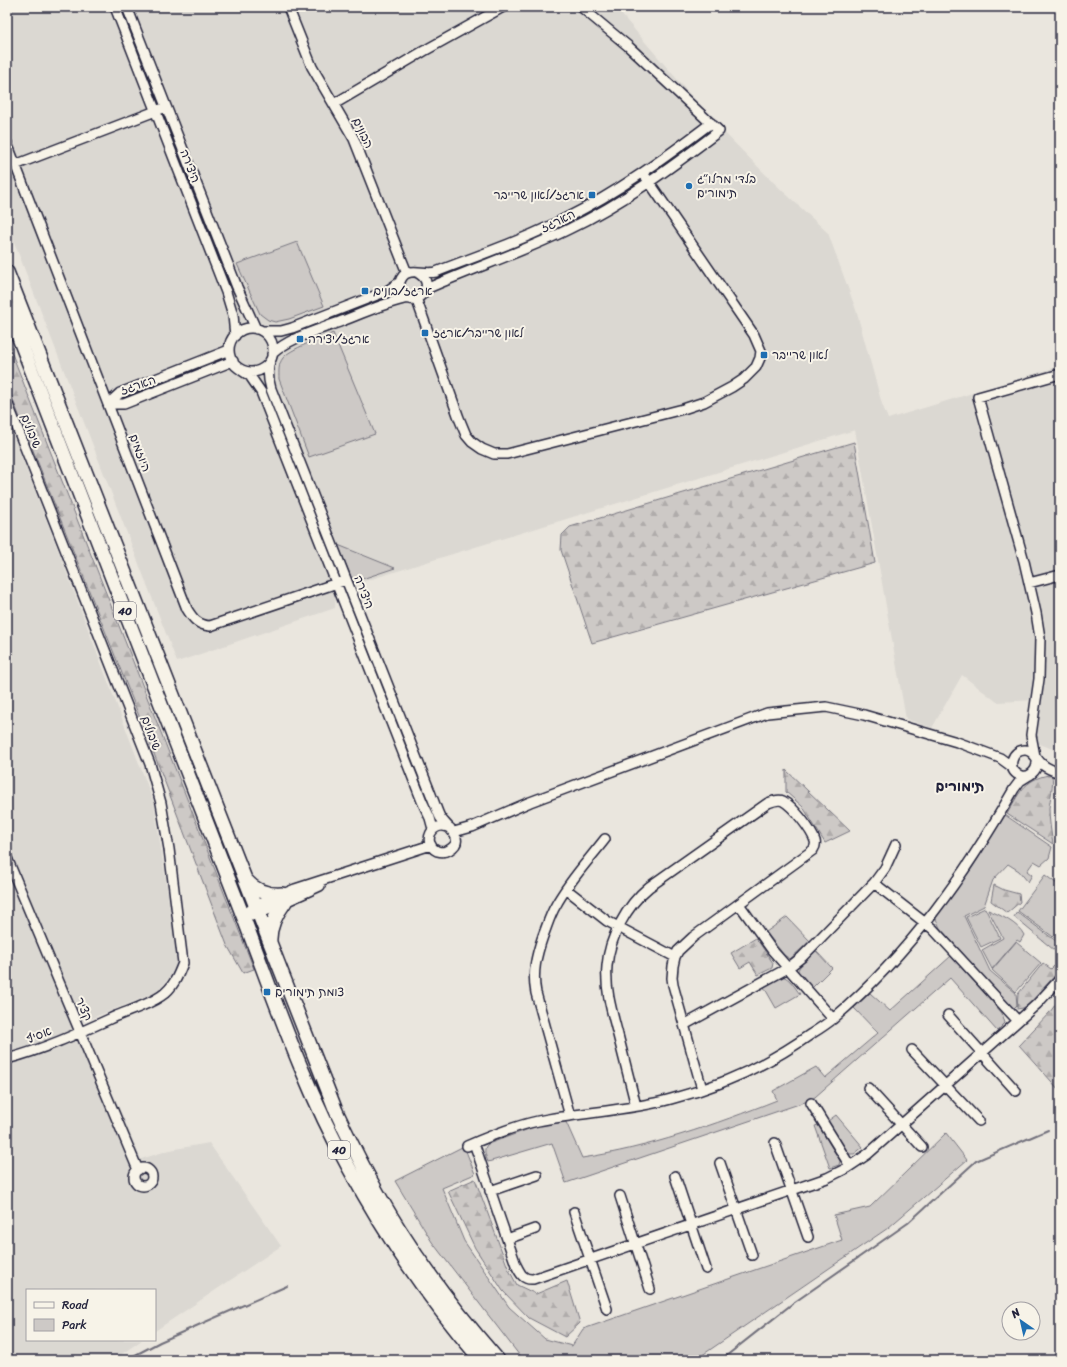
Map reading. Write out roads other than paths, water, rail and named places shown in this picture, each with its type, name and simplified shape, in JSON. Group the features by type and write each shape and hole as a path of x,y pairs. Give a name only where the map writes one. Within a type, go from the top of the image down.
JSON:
{"highway":[{"name":"40","path":"7,272 327,1091 371,1181 399,1229 429,1273 498,1360"},
{"name":"40","path":"7,307 301,1066 324,1119 347,1166 401,1255 438,1306 481,1360"},
{"path":"244,877 259,891 284,898 273,922 270,933 270,944"}],"street":[{"name":"היצירה","path":"115,7 226,292 233,315 235,336"},
{"name":"היצירה","path":"127,7 237,288 259,330"},
{"name":"הבונים","path":"288,7 312,67 354,139 407,273"},
{"path":"334,104 424,50 503,7"},
{"name":"הארגז","path":"426,289 521,251 570,229 618,202 649,182 719,131 628,46 581,7"},
{"path":"15,165 166,107"},
{"name":"הארגז","path":"416,272 436,272 538,231 586,208 643,173 711,123"},
{"name":"היוזמים","path":"7,144 187,609 192,618 203,625 210,626 346,580"},
{"path":"400,282 399,286 402,294 413,298 466,435 472,442 482,449 494,454 507,454 546,445 683,409 718,395 744,379 756,367 761,351 759,343 736,307 643,173"},
{"path":"416,272 425,280 426,289 424,293 413,298 391,302 296,339 279,348 260,370 248,372 241,370 232,362 229,350 232,340 245,329 277,331 292,328 387,291 400,282 407,273 416,272"},
{"path":"259,330 271,341 271,358"},
{"name":"הארגז","path":"108,404 120,393 229,350"},
{"name":"היצירה","path":"271,358 268,369 268,378 272,389 440,817 453,833"},
{"name":"הארגז","path":"108,404 124,404 232,362"},
{"name":"היצירה","path":"241,370 250,376 261,392 430,818 433,829"},
{"path":"1060,374 978,397 1029,583 1040,638 1039,679 1031,735 1036,758 1036,769 1020,781 1014,789 966,868 926,923 890,963 833,1019 790,1048 729,1080 670,1099 530,1123 499,1133 470,1145 490,1190 519,1271 525,1278 529,1279 827,1178 850,1166 868,1154 1018,1021 1037,1004 1060,979"},
{"name":"שיבולים","path":"7,402 150,764 161,803 181,941 183,963 178,977 171,988 150,1002 80,1032"},
{"path":"1029,583 1060,575"},
{"path":"453,833 472,827 540,798 767,713 826,707 864,715 957,742 994,755 1004,760 1020,776 1043,771 1058,772"},
{"path":"1014,789 1012,758 1026,744 1031,735"},
{"path":"994,755 1005,756 1025,750 1029,751 1048,769 1058,772"},
{"path":"636,1106 608,990 607,966 609,954 626,913 634,902 649,887 768,803 772,801 783,801 807,826 816,846 810,853 692,937 681,948 675,957 673,966 673,985 702,1089"},
{"path":"442,825 453,833 453,847 446,851 437,850 431,845 430,837 433,829 442,825"},
{"path":"570,1116 536,993 534,975 537,954 555,907 566,888 605,839"},
{"path":"684,1025 788,968 806,953 874,883 885,868 896,844"},
{"path":"243,916 346,873 431,845"},
{"name":"קציר","path":"7,858 138,1170"},
{"path":"874,883 926,923 1018,1021"},
{"path":"566,888 607,921 675,957"},
{"path":"739,904 772,950 833,1019"},
{"path":"948,1015 1016,1091"},
{"name":"אסיף","path":"7,1059 80,1032"},
{"path":"912,1050 979,1121"},
{"path":"868,1088 922,1147"},
{"path":"811,1103 850,1166"},
{"path":"775,1143 808,1237"},
{"path":"720,1163 752,1255"},
{"path":"490,1190 537,1175"},
{"path":"674,1176 706,1269"},
{"path":"620,1196 650,1289"},
{"path":"574,1212 607,1309"},
{"path":"507,1239 535,1229"}],"waterway":[{"path":"721,1360 792,1304 908,1223 976,1161 1048,1130"},
{"path":"126,1360 160,1342 287,1286"}],"place":[{"name":"בלדי מרלו״ג תימורים","path":"689,186"},
{"name":"ארגז/לאון שרייבר","path":"592,195"},
{"name":"ארגז/בונים","path":"365,291"},
{"name":"לאון שרייבר/ארגז","path":"425,333"},
{"name":"ארגז/יצירה","path":"300,339"},
{"name":"לאון שרייבר","path":"764,355"},
{"name":"צומת תימורים","path":"267,992"}],"district":[{"name":"תימורים","path":"960,786"}]}
